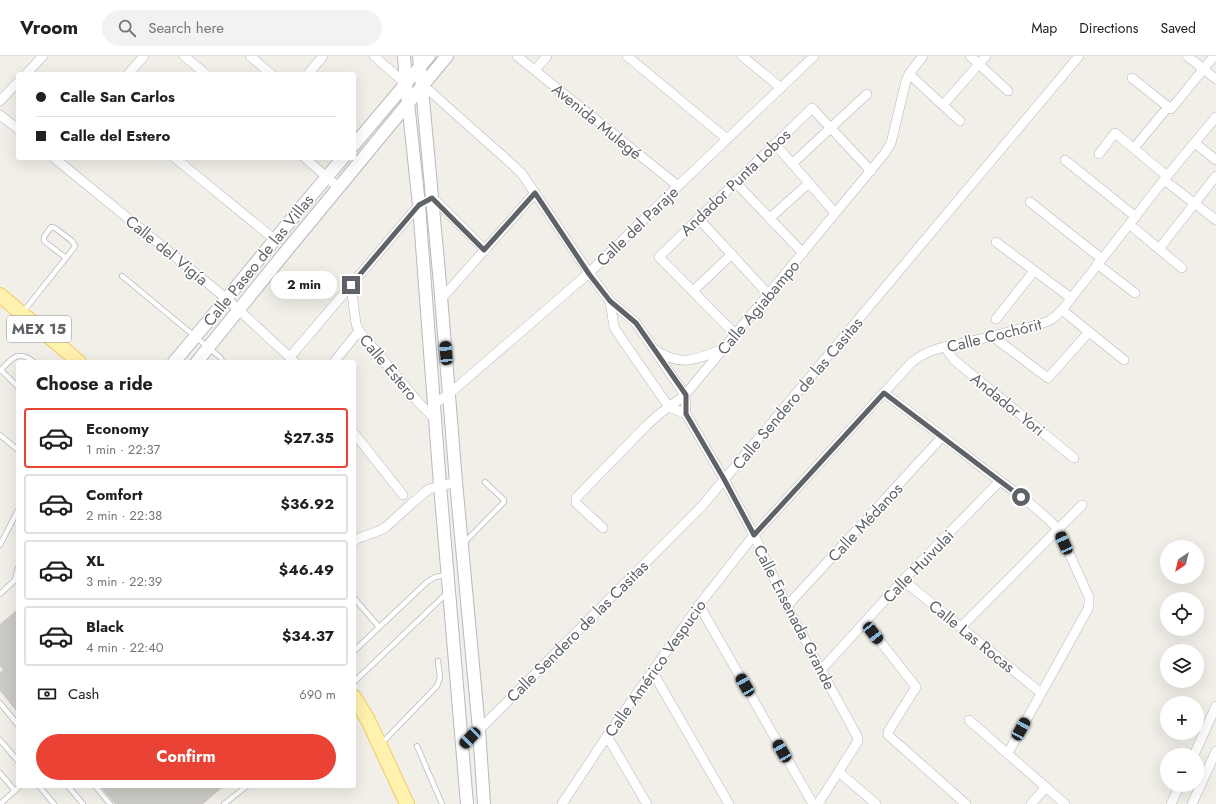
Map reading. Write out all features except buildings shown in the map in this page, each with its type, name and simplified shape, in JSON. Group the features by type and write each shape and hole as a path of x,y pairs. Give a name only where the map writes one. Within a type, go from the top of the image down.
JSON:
{"main road":[{"name":"MEX 15","path":"0,295 76,360"},
{"path":"356,701 368,720 407,804"}],"street":[{"path":"28,72 43,56"},
{"path":"130,72 144,56"},
{"path":"184,56 204,72"},
{"path":"250,56 269,72"},
{"path":"310,72 323,56"},
{"path":"374,56 406,84"},
{"path":"404,56 419,205 440,485 467,804"},
{"path":"356,143 406,84 420,61 429,56"},
{"name":"Calle Paseo de las Villas","path":"198,360 447,56"},
{"name":"Avenida Mulegé","path":"517,56 678,186"},
{"path":"535,70 547,56"},
{"path":"627,56 727,140"},
{"path":"742,56 781,88"},
{"name":"Calle del Paraje","path":"434,404 449,394 589,274 678,186 814,56"},
{"name":"Calle Agiabampo","path":"603,528 576,502 576,498 647,425 686,395 723,348 885,153 891,143 909,74 923,56"},
{"path":"970,56 1008,91"},
{"path":"943,105 986,56"},
{"name":"Calle Sendero de las Casitas","path":"462,747 702,506 1079,56"},
{"path":"1187,56 1216,79"},
{"path":"1134,148 1214,56"},
{"path":"420,61 442,298 456,482 479,730 484,804"},
{"path":"909,74 960,121"},
{"path":"1132,78 1170,108"},
{"path":"0,101 16,84"},
{"path":"422,85 515,167 535,193 589,274 610,301 636,323 686,395 686,414 669,407 619,336 614,327 610,301"},
{"path":"792,164 867,94"},
{"name":"Andador Punta Lobos","path":"693,291 659,257 812,108 831,128"},
{"path":"0,115 16,127"},
{"name":"Calle Cochórit","path":"754,535 919,356 945,347 1041,324 1050,320 1062,310 1129,224 1216,117"},
{"path":"831,128 871,170"},
{"path":"1099,154 1115,133 1134,148 1195,204 1216,220"},
{"path":"1195,143 1216,160"},
{"path":"775,144 835,213"},
{"name":"Calle del Vigía","path":"57,160 239,310 292,360"},
{"path":"177,160 274,239"},
{"path":"307,160 339,188"},
{"name":"Calle Paseo de las Villas","path":"176,360 226,300 274,239 341,160"},
{"path":"1065,160 1136,216"},
{"path":"1159,249 1216,176"},
{"path":"735,182 803,253"},
{"path":"770,218 809,183"},
{"path":"442,298 535,193"},
{"path":"292,360 351,285 419,205 432,198"},
{"path":"432,198 484,250"},
{"path":"1030,202 1135,293"},
{"path":"698,218 768,294"},
{"path":"1129,224 1182,268"},
{"path":"996,242 1071,298"},
{"path":"732,254 693,291 735,334"},
{"path":"996,319 1034,271"},
{"name":"Calle Estero","path":"351,285 356,324 359,331 419,403 436,420"},
{"path":"1062,310 1124,360"},
{"path":"336,360 359,331"},
{"path":"992,336 1048,378 1089,332"},
{"name":"Andador Yori","path":"945,347 954,360 1074,458"},
{"path":"653,348 674,359 687,360 699,359 723,348"},
{"path":"884,393 1042,513 1058,529 1088,597 1090,604 1088,609 1008,754"},
{"name":"Calle Ensenada Grande","path":"686,414 724,479 754,535 787,606 857,736 858,741 839,772"},
{"path":"356,436 403,495"},
{"name":"Calle Médanos","path":"787,606 942,437"},
{"name":"Calle Huivulai","path":"821,670 903,580 1000,481"},
{"path":"356,540 362,536 382,530 429,489 456,482"},
{"path":"961,627 1082,505"},
{"name":"Calle Américo Vespucio","path":"563,804 607,736 652,671 699,605 754,535"},
{"name":"Calle Las Rocas","path":"903,580 1041,693"},
{"path":"699,605 813,804"},
{"path":"865,622 916,687 888,732 888,735 966,804"},
{"path":"652,671 729,804"},
{"path":"1197,748 1216,706"},
{"path":"969,720 1065,804"},
{"path":"607,736 647,804"},
{"path":"1192,804 1216,751"},
{"path":"818,804 839,772 876,804"},
{"path":"1031,804 1046,787"},
{"path":"1171,804 1177,792"}],"lane":[{"path":"22,314 74,248 75,244 55,228 50,227 44,237 44,241 66,258"},
{"path":"122,276 196,336 222,360"},
{"path":"16,385 0,371 12,359 19,356 27,357 31,360"},
{"path":"0,435 16,448"},
{"path":"462,545 504,502 504,500 485,482"},
{"path":"0,545 16,514"},
{"path":"356,649 431,579 448,575"},
{"path":"0,594 16,580"},
{"path":"356,680 449,591"},
{"path":"356,600 379,627"},
{"path":"380,746 437,686 440,678 438,661"},
{"path":"0,703 16,723"},
{"path":"0,740 16,760"},
{"path":"417,746 442,804"},
{"path":"0,773 15,791"},
{"path":"0,804 18,788"},
{"path":"41,788 54,804"},
{"path":"70,788 83,804"},
{"path":"97,788 110,804"},
{"path":"224,804 244,788"}],"route":[{"path":"351,285 419,205 432,198 484,250 535,193 589,274 610,301 636,323 686,395 686,414 724,479 754,535 884,393 1021,497"}]}
